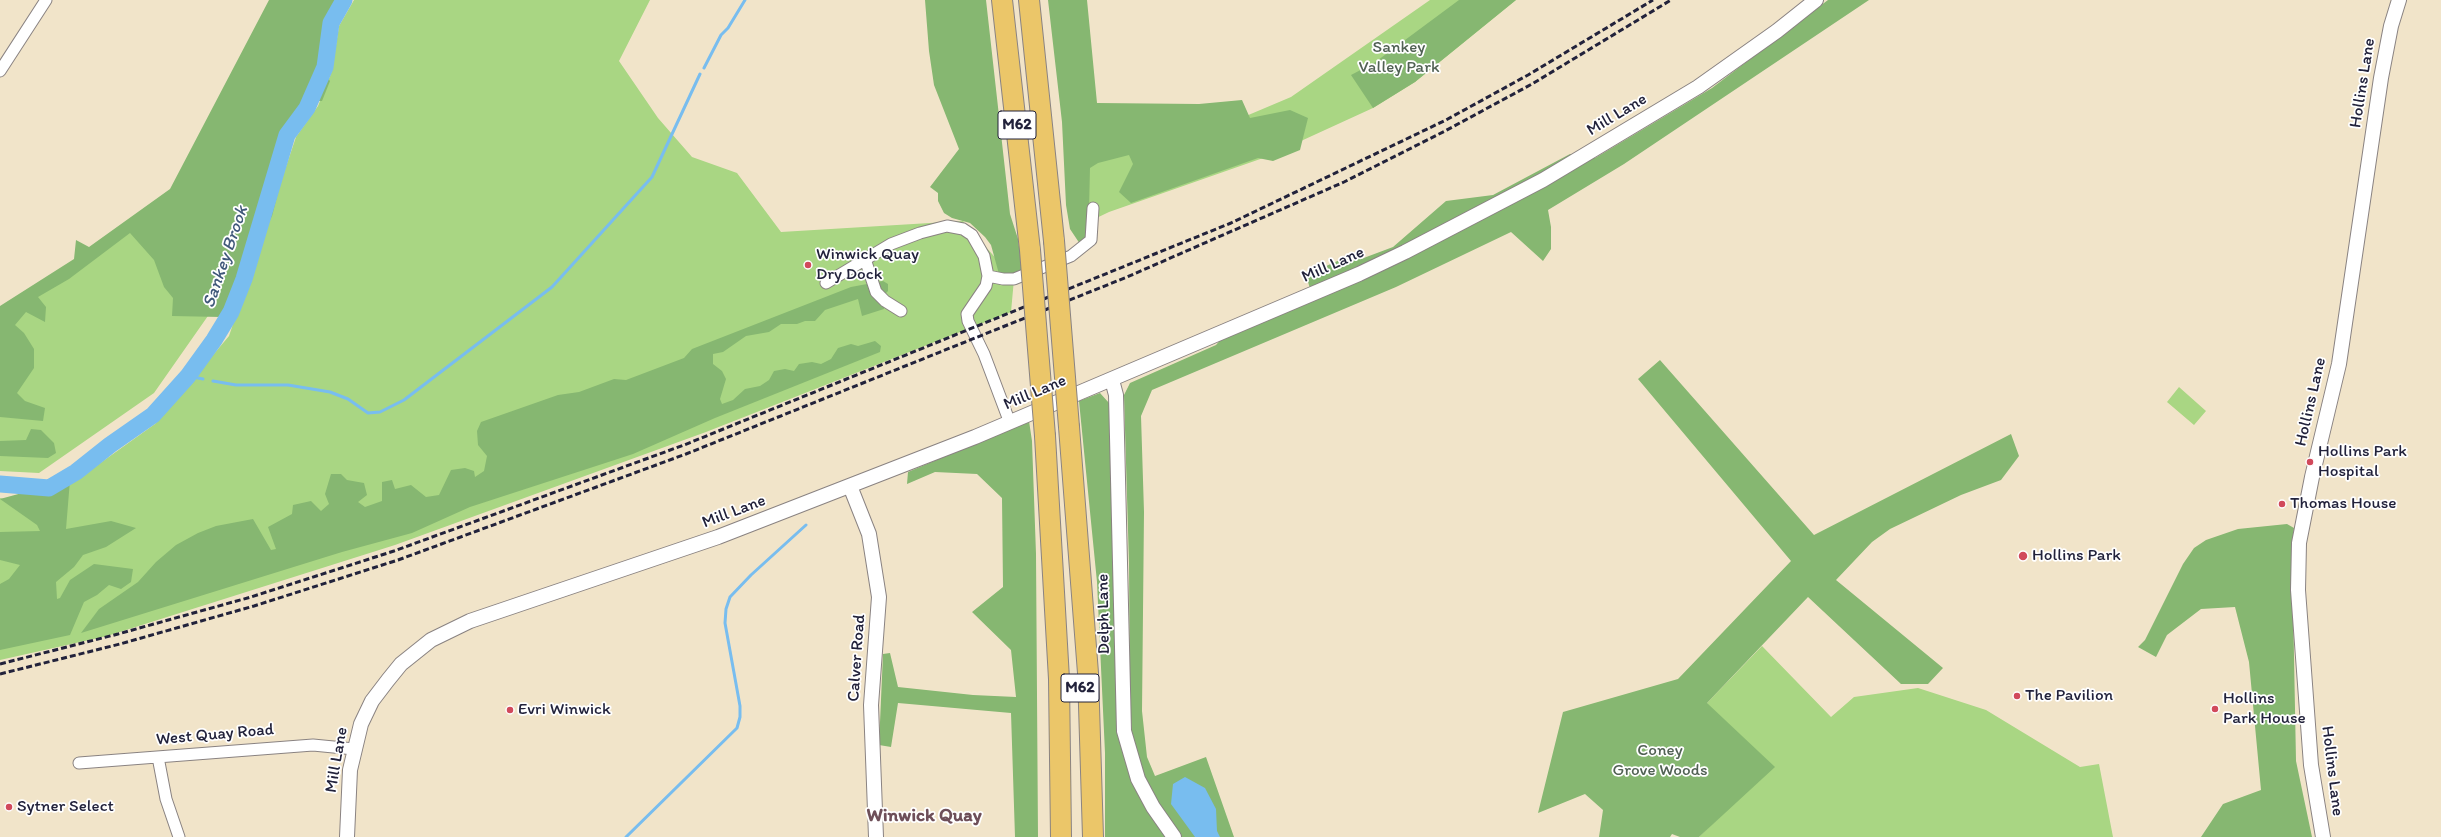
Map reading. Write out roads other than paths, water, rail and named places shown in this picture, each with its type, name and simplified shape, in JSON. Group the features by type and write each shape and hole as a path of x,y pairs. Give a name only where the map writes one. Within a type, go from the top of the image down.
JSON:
{"highway":[{"name":"M62","path":"1002,0 1030,250 1045,436 1050,545 1059,679 1061,837"},
{"name":"M62","path":"1029,0 1054,241 1069,427 1076,538 1082,837"},
{"path":"1076,538 1088,673 1093,837"},
{"path":"1048,837 1050,545"}],"street":[{"path":"0,71 46,0"},
{"name":"Mill Lane","path":"347,837 347,799 354,749 367,713 388,680 414,652 451,629 496,611 718,538 1010,423 1398,255 1543,180 1698,87 1738,60 1816,0"},
{"name":"Hollins Lane","path":"2323,837 2311,757 2298,590 2299,543 2312,476 2339,364 2381,78 2391,26 2399,0"},
{"path":"988,276 1003,279 1014,279 1072,256 1091,240 1093,208"},
{"path":"826,283 891,244 920,233 953,227 972,235 978,243 984,256 988,276 986,286 967,314 968,321 984,354 1010,423"},
{"path":"865,259 876,292 885,301 901,311"},
{"name":"Delph Lane","path":"1112,380 1116,395 1124,731 1138,779 1153,807 1174,837"},
{"name":"Calver Road","path":"850,486 869,534 878,590 871,705 876,837"},
{"name":"West Quay Road","path":"79,763 313,745 354,749"},
{"path":"158,757 166,799 179,837"}],"water":[{"path":"1185,777 1205,788 1216,809 1217,831 1220,837 1195,837 1171,804 1173,784"}],"waterway":[{"name":"Sankey Brook","path":"0,484 49,488 76,472 110,445 153,415 188,376 214,340 231,312 244,279 287,135 307,108 325,67 331,23 344,0"},
{"path":"704,68 721,35 728,28 745,0"},
{"path":"213,381 236,385 288,385 330,392 348,399 368,413 380,412 404,400 552,287 652,177 700,74"},
{"path":"188,376 203,379"},
{"path":"626,837 737,728 740,717 740,706 725,623 726,609 730,597 751,575 806,525"}],"railway":[{"path":"0,664 118,634 251,597 394,551 684,445 1231,223 1446,120 1528,75 1653,0"},
{"path":"0,674 120,644 254,606 398,560 686,454 1127,277 1344,182 1445,131 1532,84 1671,0"}],"place":[{"name":"Winwick Quay Dry Dock","path":"808,265"},
{"name":"Hollins Park Hospital","path":"2310,462"},
{"name":"Thomas House","path":"2282,504"},
{"name":"Hollins Park","path":"2023,556"},
{"name":"The Pavilion","path":"2017,696"},
{"name":"Hollins Park House","path":"2215,709"},
{"name":"Evri Winwick","path":"510,710"},
{"name":"Sytner Select","path":"9,807"}],"district":[{"name":"Winwick Quay","path":"924,816"}],"park label":[{"name":"Sankey Valley Park","path":"1399,58"},
{"name":"Coney Grove Woods","path":"1660,761"}]}
